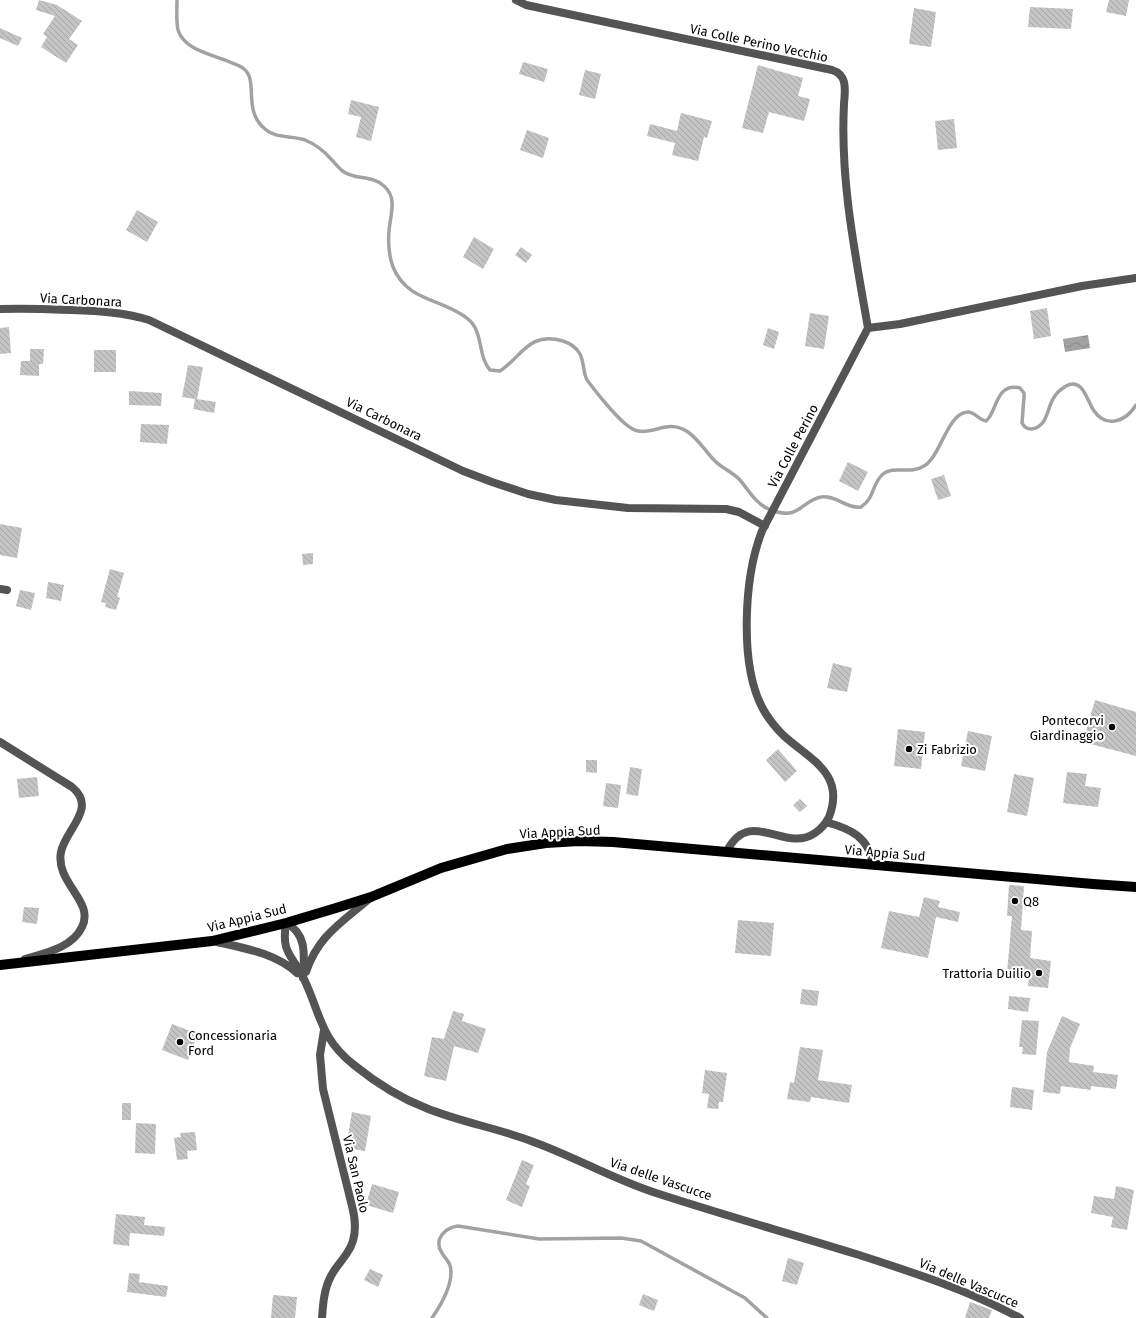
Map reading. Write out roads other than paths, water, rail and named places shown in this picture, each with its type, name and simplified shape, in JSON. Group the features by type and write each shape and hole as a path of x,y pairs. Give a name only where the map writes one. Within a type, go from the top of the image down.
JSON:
{"main road":[{"name":"Via Appia Sud","path":"2,965 212,941 286,922 371,897 454,864 499,851 536,844 602,842 727,851 1136,887"}],"street":[{"name":"Via Colle Perino Vecchio","path":"516,0 526,5 832,70 842,75 845,89 843,149 847,198 868,328"},
{"path":"868,328 900,324 1082,286 1136,278"},
{"name":"Via Carbonara","path":"0,309 98,311 127,314 144,319 167,328 463,471 528,494 556,500 628,508 721,508 739,512 766,523"},
{"name":"Via Colle Perino","path":"826,822 831,809 832,798 830,782 826,774 821,766 784,736 772,723 760,703 752,681 748,651 748,606 755,554 766,523 868,328"},
{"path":"0,742 62,780 79,794 82,803 81,812 63,845 60,856 60,864 64,876 83,907 85,915 84,924 72,941 54,950 2,965"},
{"path":"727,851 734,839 745,832 758,831 792,838 804,838 818,831 826,822 848,830 860,838 869,848 873,865"},
{"path":"303,978 311,957 323,939 371,897"},
{"name":"Via delle Vascucce","path":"303,978 304,952 301,938 295,928 286,922 284,938 285,946 290,958 303,978 324,1030 339,1051 353,1065 387,1088 421,1106 529,1140 620,1180 653,1192 762,1224 916,1274 976,1297 1020,1318"},
{"name":"Via delle Vascucce","path":"212,941 256,951 273,957 289,966 303,978"},
{"name":"Via San Paolo","path":"322,1318 324,1298 328,1285 334,1271 349,1250 354,1237 355,1222 323,1089 320,1055 324,1030"}],"water":[{"path":"1088,335 1090,348 1065,352 1063,339"}],"waterway":[{"path":"177,0 177,27 181,36 186,42 198,50 244,69 248,74 250,81 254,113 258,121 265,129 279,136 305,140 316,146 344,172 354,176 374,180 384,186 391,196 392,202 389,249 393,267 400,279 417,294 458,312 473,324 479,337 483,358 490,370 500,371 533,342 551,339 568,343 575,347 580,354 587,380 611,410 626,424 632,429 638,431 651,431 674,427 681,428 688,432 715,461 739,479 753,497 766,508 781,513 795,512 809,502 821,497 832,498 851,506 861,507 869,499 879,478 883,474 892,470 913,470 924,466 935,454 949,427 960,414 970,412 986,421 990,417 1001,394 1012,387 1020,388 1024,393 1022,423 1025,428 1029,429 1036,428 1043,422 1051,403 1059,391 1072,384 1077,385 1084,391 1094,411 1099,417 1105,420 1116,421 1122,419 1132,411 1136,405"},
{"path":"432,1318 445,1296 451,1278 450,1266 440,1248 440,1239 449,1229 458,1226 539,1239 621,1238 641,1241 745,1298 767,1318"}],"place":[{"name":"Pontecorvi Giardinaggio","path":"1112,727"},
{"name":"Zi Fabrizio","path":"909,749"},
{"name":"Q8","path":"1015,901"},
{"name":"Trattoria Duilio","path":"1039,973"},
{"name":"Concessionaria Ford","path":"180,1042"}]}
